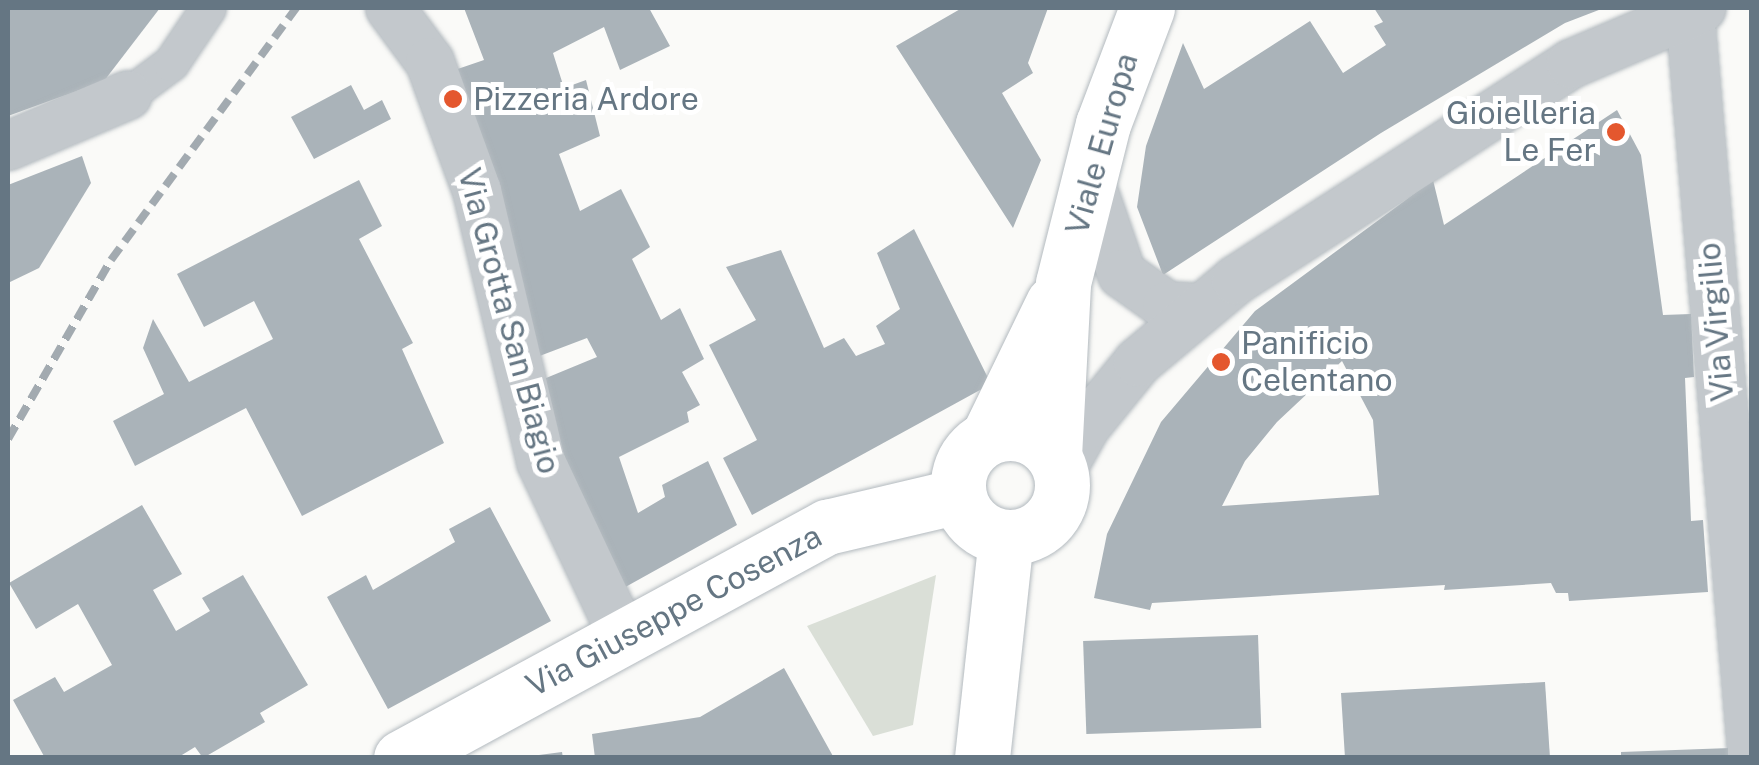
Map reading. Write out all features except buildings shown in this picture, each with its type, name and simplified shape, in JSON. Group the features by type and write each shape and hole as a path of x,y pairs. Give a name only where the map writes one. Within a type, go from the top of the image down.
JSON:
{"main road":[{"name":"Viale Europa","path":"1063,282 1136,14"},
{"path":"1063,282 1058,463 1063,488 1051,518 1023,536 1006,538 975,525 958,496 963,460 988,437 1063,282"},
{"path":"988,437 1024,434 1058,463"},
{"name":"Via Giuseppe Cosenza","path":"401,758 827,527 958,496"},
{"path":"982,758 1006,538"}],"street":[{"path":"8,146 128,95 172,62 208,8"},
{"name":"Via Grotta San Biagio","path":"390,8 430,62 477,191 541,462 624,638"},
{"path":"1058,463 1138,362 1201,308 1571,64 1696,10"},
{"name":"Via Virgilio","path":"1696,10 1752,752"},
{"path":"1089,178 1122,274 1168,306 1201,308"}],"shaded area":[{"path":"936,575 913,725 873,736 807,626"}],"railway":[{"path":"8,439 111,260 296,8"}],"place":[{"name":"Pizzeria Ardore","path":"453,99"},
{"name":"Gioielleria Le Fer","path":"1616,132"},
{"name":"Panificio Celentano","path":"1221,362"}]}
